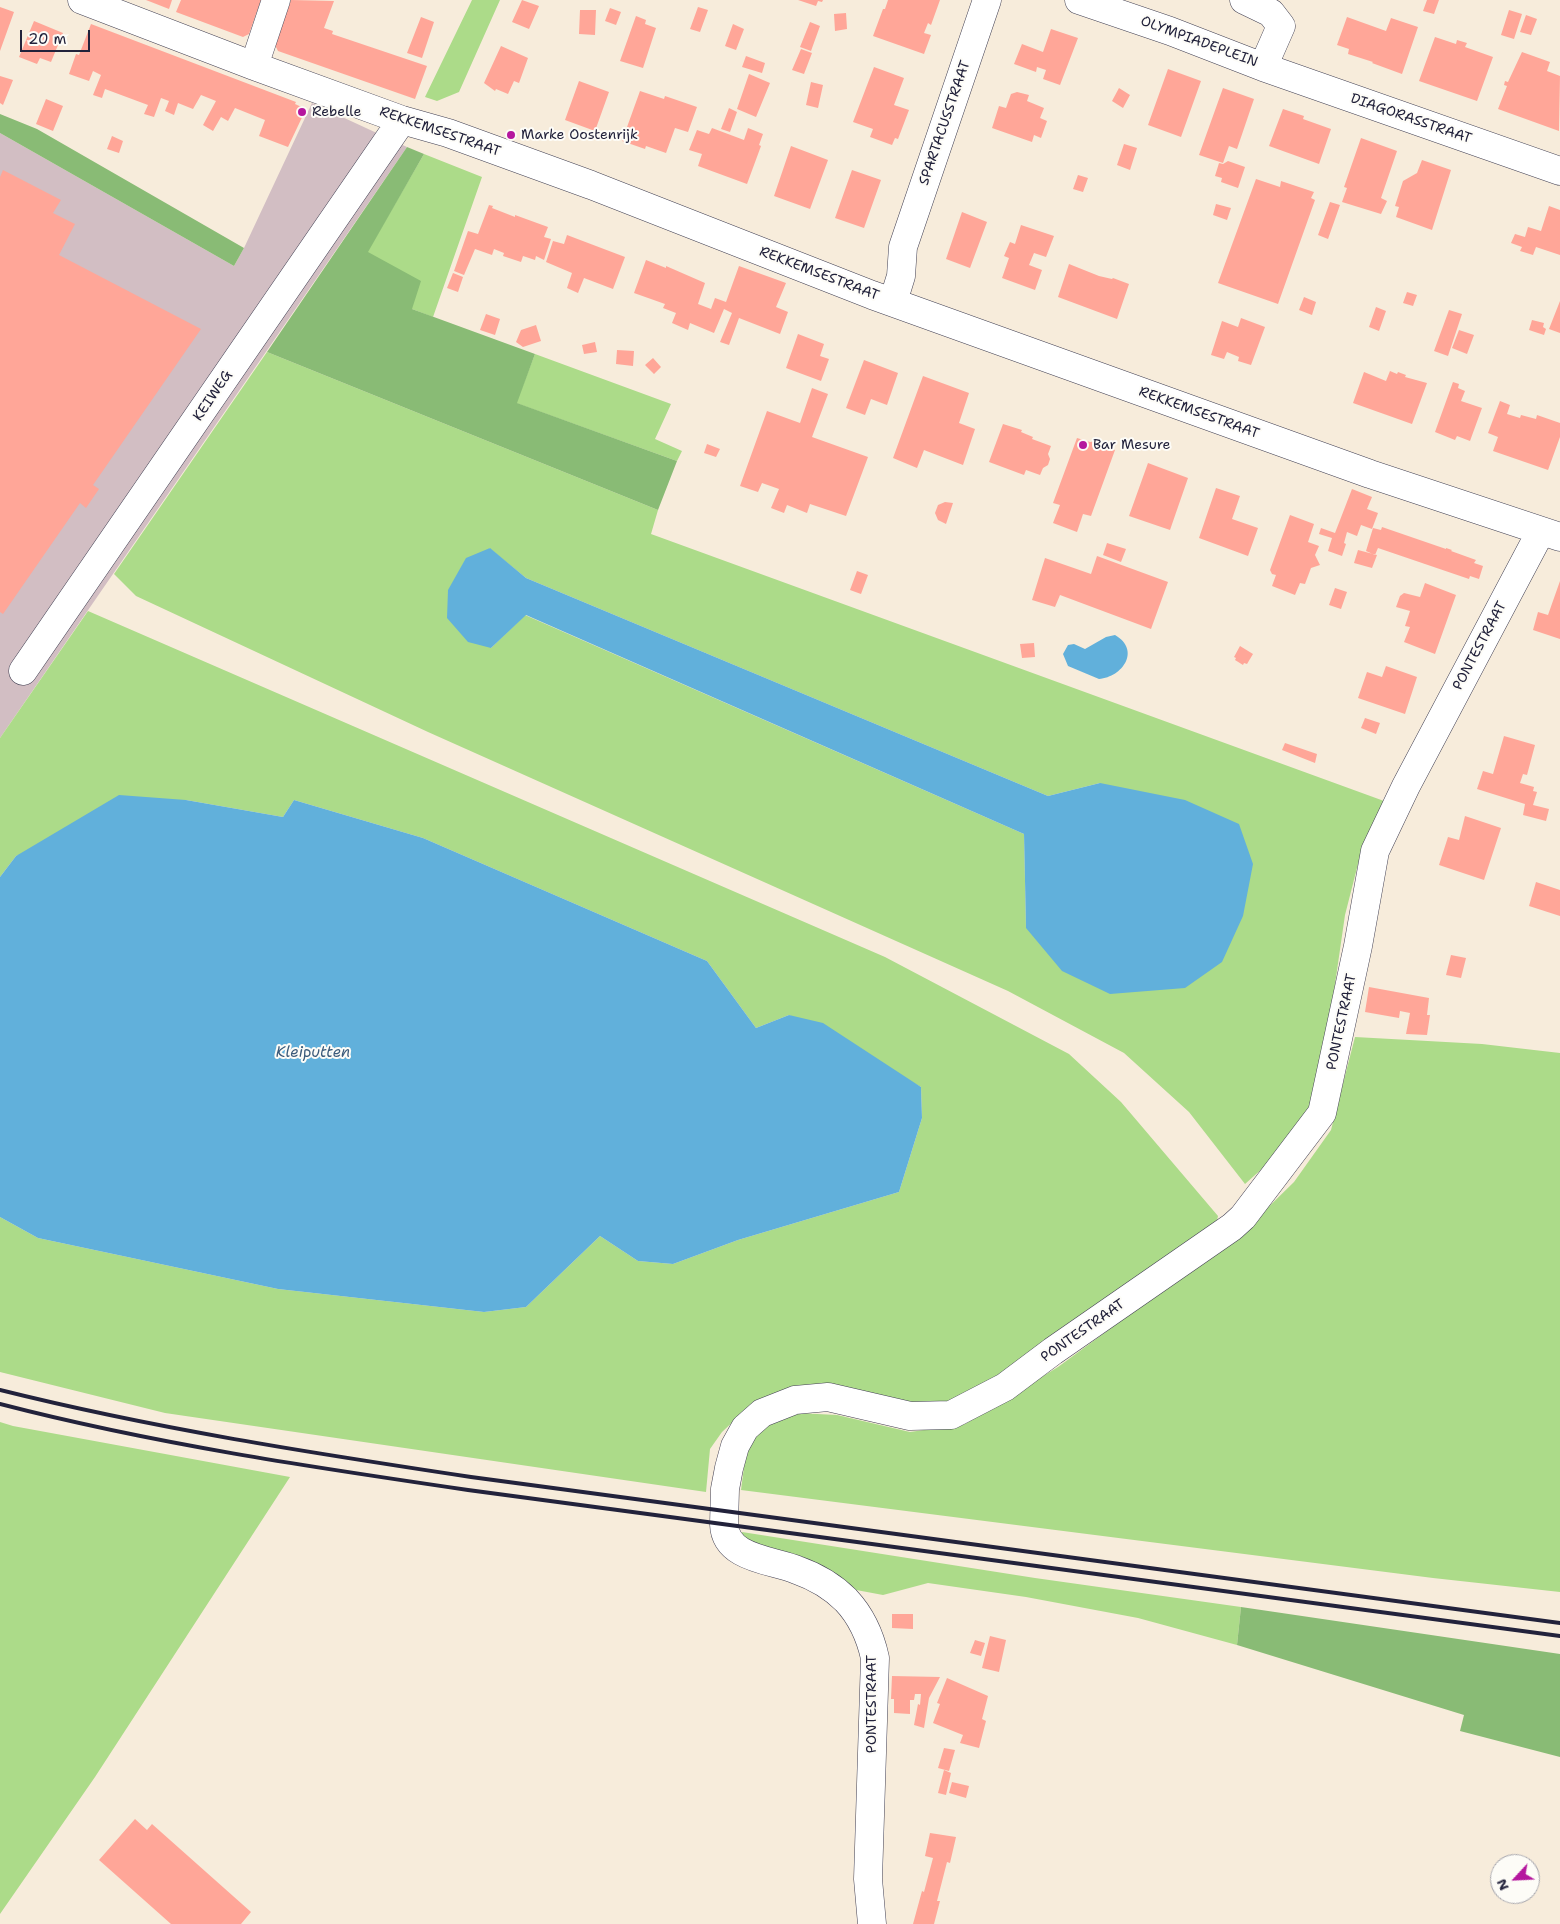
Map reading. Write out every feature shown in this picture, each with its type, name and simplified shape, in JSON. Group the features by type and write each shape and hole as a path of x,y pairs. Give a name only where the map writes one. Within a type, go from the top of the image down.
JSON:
{"street":[{"name":"REKKEMSESTRAAT","path":"82,0 402,120 448,134 591,185 883,298 1370,474 1550,534"},
{"path":"254,66 276,0"},
{"name":"SPARTACUSSTRAAT","path":"883,298 883,270 903,247 987,0"},
{"name":"OLYMPIADEPLEIN","path":"1079,0 1170,31 1263,66 1281,26 1271,13 1244,0"},
{"name":"DIAGORASSTRAAT","path":"1263,66 1560,171"},
{"name":"KEIWEG","path":"23,671 402,120"},
{"name":"PONTESTRAAT","path":"872,1924 868,1880 875,1658 869,1635 860,1617 845,1599 814,1578 796,1569 736,1549 724,1529 728,1468 735,1446 745,1428 762,1414 795,1400 828,1397 910,1416 951,1415 1005,1387 1053,1351 1232,1227 1243,1217 1322,1113 1358,946 1375,851 1406,786 1550,534"}],"shaded area":[{"path":"312,103 407,147 0,738 0,133 234,266"}],"green space":[{"path":"472,0 500,0 459,92 437,101 425,97"},
{"path":"0,114 37,129 244,248 234,266 0,133"},
{"path":"407,147 424,154 368,252 421,281 412,309 535,354 517,403 677,461 658,510 267,352"},
{"path":"424,154 482,177 433,317 412,309 367,252"},
{"path":"267,352 658,510 651,534 1384,801 1358,864 1345,915 1333,998 1309,1114 1283,1150 1245,1184 1189,1112 1124,1053 1008,991 428,732 136,596 114,574","holes":["489,548 526,578 1048,796 1100,783 1026,928 1024,834 525,615 491,648"]},
{"path":"535,354 671,404 655,439 682,451 677,461 516,403"},
{"path":"88,611 885,957 1069,1054 1121,1102 1218,1216 1216,1225 982,1391 950,1408 816,1389 737,1418 722,1432 710,1449 706,1492 165,1413 0,1372 0,1217 38,1238 278,1289 484,1312 526,1307 600,1236 638,1261 673,1264 738,1240 899,1192 922,1118 921,1087 789,1015 756,1028 707,961 423,838 294,800 283,817 186,800 16,856 0,877 0,738"},
{"path":"1355,1037 1482,1044 1560,1053 1560,1592 1433,1578 741,1490 746,1452 753,1433 767,1421 797,1413 837,1415 910,1432 965,1424 1058,1367 1246,1229 1294,1182 1331,1130"},
{"path":"0,1422 13,1426 290,1477 95,1777 0,1914"},
{"path":"742,1532 1035,1578 1241,1607 1237,1645 1138,1618 1026,1597 928,1583 883,1595 851,1589 743,1539"},
{"path":"1241,1607 1560,1654 1560,1757 1460,1731 1464,1715 1237,1645"}],"water":[{"path":"490,548 526,578 1048,796 1100,783 1185,800 1239,824 1253,864 1243,916 1222,962 1185,988 1110,994 1062,971 1026,928 1024,834 526,615 491,648 468,642 447,618 448,590 466,558"},
{"path":"1115,635 1123,641 1128,655 1126,662 1115,673 1099,679 1068,666 1063,654 1068,645 1074,644 1085,649 1106,637"},
{"name":"Kleiputten","path":"119,795 186,800 283,817 294,800 423,838 707,961 756,1028 789,1015 823,1023 921,1087 922,1118 899,1192 738,1240 673,1264 638,1261 600,1236 526,1307 484,1312 278,1289 38,1238 0,1217 0,877 16,856"}],"building":[{"path":"146,0 172,0 169,9"},
{"path":"181,0 261,0 249,34 243,37 176,12"},
{"path":"291,0 334,1 324,28 333,31 332,34 427,66 415,99 278,51 275,45"},
{"path":"522,0 539,6 529,29 512,22"},
{"path":"798,0 823,0 822,2 818,1 816,6"},
{"path":"888,0 940,0 931,25 928,23 924,33 931,35 924,54 873,36"},
{"path":"1427,0 1439,0 1434,14 1423,11"},
{"path":"0,7 14,12 0,51"},
{"path":"698,7 708,10 700,32 690,29"},
{"path":"610,8 621,12 616,25 605,21"},
{"path":"580,10 596,10 595,35 579,34"},
{"path":"1509,10 1522,14 1514,39 1501,35"},
{"path":"846,13 847,29 835,31 834,14"},
{"path":"1526,15 1537,19 1531,35 1520,32"},
{"path":"636,16 646,20 645,24 656,28 643,68 620,61"},
{"path":"421,17 434,22 422,58 407,53"},
{"path":"1347,17 1386,31 1391,18 1418,27 1402,74 1348,54 1349,49 1337,45"},
{"path":"34,21 63,33 51,62 40,58 37,64 19,57"},
{"path":"810,22 820,26 811,51 800,47"},
{"path":"91,24 296,102 295,104 306,109 288,147 259,136 265,120 235,108 228,121 221,117 213,131 203,125 216,101 201,95 193,109 178,103 174,115 165,111 169,101 161,98 154,117 144,114 148,105 105,89 102,98 93,95 101,75 93,71 89,81 69,74 76,54 79,55"},
{"path":"733,24 744,29 736,50 725,46"},
{"path":"1051,29 1078,38 1060,85 1043,79 1046,70 1037,67 1036,72 1014,64 1022,44 1043,52"},
{"path":"1435,37 1456,44 1457,40 1467,43 1465,47 1493,57 1477,101 1419,81"},
{"path":"501,46 528,58 519,83 514,81 508,94 496,89 495,91 484,83"},
{"path":"801,49 812,53 804,74 792,70"},
{"path":"1522,52 1550,62 1547,71 1560,76 1559,131 1498,109 1507,86 1504,85 1505,81 1508,82"},
{"path":"746,56 765,63 762,73 742,67"},
{"path":"874,67 904,78 894,105 909,110 898,139 895,138 892,145 870,137 873,129 853,122"},
{"path":"1168,69 1201,81 1181,137 1148,125"},
{"path":"749,74 770,83 756,117 737,109"},
{"path":"0,76 13,80 3,105 0,103"},
{"path":"579,81 609,92 595,131 565,120"},
{"path":"811,82 823,85 818,108 806,105"},
{"path":"1119,88 1130,95 1123,108 1112,101"},
{"path":"1223,88 1254,99 1237,149 1229,146 1223,163 1199,155"},
{"path":"640,91 664,99 665,96 697,107 688,132 675,128 666,153 646,146 645,149 622,141"},
{"path":"1017,92 1029,95 1027,101 1044,108 1040,118 1047,121 1041,138 1034,135 1032,142 992,128 999,106 1006,108 1011,94"},
{"path":"46,99 63,106 53,131 36,124"},
{"path":"729,108 737,112 730,132 721,129"},
{"path":"1283,109 1304,116 1303,119 1331,129 1319,164 1269,146"},
{"path":"712,128 744,140 748,128 763,134 759,145 761,146 747,184 698,166 702,154 689,150 697,130 709,134"},
{"path":"112,136 123,141 119,153 107,149"},
{"path":"1361,138 1397,151 1381,198 1387,201 1381,214 1342,202 1347,188 1344,187"},
{"path":"1124,144 1137,148 1130,170 1117,165"},
{"path":"791,146 828,160 810,209 774,196"},
{"path":"1422,160 1451,170 1432,230 1396,217 1399,207 1395,206 1403,181 1417,173"},
{"path":"1228,161 1245,167 1238,188 1221,182 1222,178 1215,176 1219,163 1223,164"},
{"path":"3,170 61,200 53,213 75,224 59,255 201,329 93,485 99,489 86,508 80,503 3,614 0,612 0,177"},
{"path":"852,170 881,180 864,228 835,218"},
{"path":"1078,175 1088,178 1083,192 1073,189"},
{"path":"1256,179 1280,187 1281,181 1314,192 1311,198 1315,200 1278,304 1218,283"},
{"path":"1330,202 1340,205 1328,239 1318,235"},
{"path":"1216,204 1231,208 1227,220 1213,215"},
{"path":"489,205 515,217 515,215 548,227 544,237 551,239 544,260 536,256 535,260 523,256 521,262 503,256 504,253 494,249 492,255 475,249 464,275 454,271 468,231 478,234"},
{"path":"1549,206 1560,210 1560,255 1536,247 1533,255 1520,251 1522,247 1511,243 1515,234 1525,237 1528,227 1541,231"},
{"path":"962,212 987,222 970,268 946,259"},
{"path":"1021,225 1054,236 1046,257 1034,253 1029,265 1042,270 1035,290 1002,278 1009,258 1004,256 1010,242 1015,244"},
{"path":"567,235 625,257 613,289 584,278 578,293 567,288 572,273 546,262 553,241 564,244"},
{"path":"646,260 666,268 666,266 705,283 698,304 711,309 715,298 726,302 739,266 786,283 776,307 788,312 780,334 739,318 729,345 720,342 732,313 724,309 714,333 690,323 688,330 672,323 676,313 663,308 665,304 634,293"},
{"path":"1069,264 1099,276 1113,278 1129,284 1117,319 1058,297"},
{"path":"453,273 463,277 458,292 447,288"},
{"path":"1407,292 1417,295 1413,306 1403,303"},
{"path":"1304,297 1316,302 1312,315 1299,310"},
{"path":"1560,301 1560,333 1549,329"},
{"path":"1376,307 1386,311 1379,331 1369,327"},
{"path":"1449,310 1462,314 1448,356 1434,351"},
{"path":"486,314 500,319 495,335 480,330"},
{"path":"1241,318 1265,327 1251,365 1238,361 1239,357 1227,352 1224,359 1211,355 1222,321 1238,327"},
{"path":"1532,320 1544,323 1543,327 1546,329 1544,335 1529,330"},
{"path":"536,325 541,341 523,347 516,342 521,330"},
{"path":"1459,330 1474,335 1467,354 1452,348"},
{"path":"798,334 824,344 820,356 829,359 821,381 786,368"},
{"path":"595,342 597,352 584,354 582,345"},
{"path":"617,350 634,351 633,366 616,364"},
{"path":"653,358 661,367 654,374 645,365"},
{"path":"864,360 898,373 887,405 871,399 865,415 846,408"},
{"path":"1390,371 1397,374 1398,372 1406,375 1405,377 1427,383 1412,424 1353,403 1364,372 1386,381"},
{"path":"923,376 969,393 959,423 975,429 963,465 924,450 917,468 893,458"},
{"path":"1453,382 1459,384 1458,388 1465,391 1461,401 1482,408 1470,441 1457,436 1455,440 1435,432"},
{"path":"812,388 828,394 812,437 868,457 846,516 810,504 807,513 787,505 784,513 771,508 779,489 762,483 758,492 740,486 767,411 800,423"},
{"path":"1500,401 1510,405 1507,414 1520,418 1521,415 1536,419 1537,415 1560,423 1560,437 1548,470 1493,451 1498,437 1488,433"},
{"path":"1003,424 1022,430 1021,432 1033,437 1032,439 1051,446 1048,454 1050,459 1048,465 1043,468 1040,475 1026,470 1024,475 989,462"},
{"path":"1077,438 1090,442 1098,441 1103,446 1115,450 1091,516 1083,514 1077,532 1053,523 1060,505 1053,503"},
{"path":"707,444 720,449 716,457 704,453"},
{"path":"1148,463 1188,478 1170,530 1129,516"},
{"path":"1216,488 1240,496 1232,519 1258,528 1248,556 1199,538"},
{"path":"1352,489 1372,497 1367,509 1378,513 1372,529 1361,525 1357,536 1347,532 1342,556 1328,551 1332,538 1319,534 1321,528 1335,533"},
{"path":"945,502 953,503 946,524 938,520 935,513 938,505"},
{"path":"1290,515 1314,524 1308,542 1319,546 1315,555 1320,565 1311,568 1305,584 1300,583 1295,595 1272,586 1276,575 1272,574 1270,570"},
{"path":"1382,527 1476,560 1474,563 1483,566 1479,579 1470,576 1469,579 1378,548 1375,555 1366,551 1373,528 1381,530"},
{"path":"1107,543 1126,549 1121,562 1103,555"},
{"path":"1358,550 1377,555 1372,568 1354,563"},
{"path":"1097,556 1168,582 1151,629 1060,595 1055,607 1032,600 1045,558 1091,574"},
{"path":"857,571 868,575 861,594 850,590"},
{"path":"1560,581 1560,639 1533,630 1538,612 1548,615"},
{"path":"1425,583 1456,595 1435,654 1404,642 1410,627 1405,626 1410,611 1396,607 1400,596 1404,593 1420,597"},
{"path":"1335,588 1347,592 1341,609 1329,605"},
{"path":"1034,643 1035,657 1022,658 1020,644"},
{"path":"1240,646 1253,654 1247,664 1244,663 1243,665 1235,660 1236,658 1234,657"},
{"path":"1386,666 1417,677 1405,714 1358,698 1367,672 1382,677"},
{"path":"1365,718 1380,723 1376,734 1361,728"},
{"path":"1504,736 1535,745 1527,775 1523,774 1520,783 1534,787 1533,791 1537,792 1533,805 1549,809 1546,821 1523,815 1525,804 1477,789 1483,771 1493,774"},
{"path":"1285,743 1317,754 1315,763 1282,750"},
{"path":"1465,816 1501,828 1484,880 1439,865 1448,837 1459,840"},
{"path":"1536,882 1560,890 1560,916 1529,906"},
{"path":"1451,955 1466,958 1461,978 1446,975"},
{"path":"1369,987 1429,998 1427,1015 1430,1015 1427,1035 1406,1034 1410,1013 1400,1011 1399,1018 1365,1012"},
{"path":"892,1614 913,1614 913,1629 892,1628"},
{"path":"990,1636 1006,1640 999,1672 982,1668"},
{"path":"975,1640 985,1643 981,1656 970,1653"},
{"path":"892,1676 940,1677 929,1698 924,1728 914,1725 921,1694 915,1694 914,1700 910,1700 910,1714 894,1713 894,1699 891,1699"},
{"path":"947,1678 988,1696 982,1719 986,1721 979,1748 960,1743 963,1735 933,1723 940,1704 937,1703"},
{"path":"944,1748 955,1750 949,1771 938,1768"},
{"path":"944,1770 951,1773 946,1795 938,1793"},
{"path":"952,1782 969,1786 966,1798 949,1793"},
{"path":"135,1819 147,1830 152,1824 251,1912 241,1924 171,1924 99,1860"},
{"path":"930,1833 956,1837 950,1863 947,1862 937,1901 940,1901 934,1924 913,1924 933,1858 925,1856"}],"railway":[{"path":"0,1390 117,1417 176,1428 293,1449 471,1477 1560,1623"},
{"path":"0,1404 174,1443 468,1490 1560,1636"}],"place":[{"name":"Rebelle","path":"302,112"},
{"name":"Marke Oostenrijk","path":"511,135"},
{"name":"Bar Mesure","path":"1083,445"}]}
